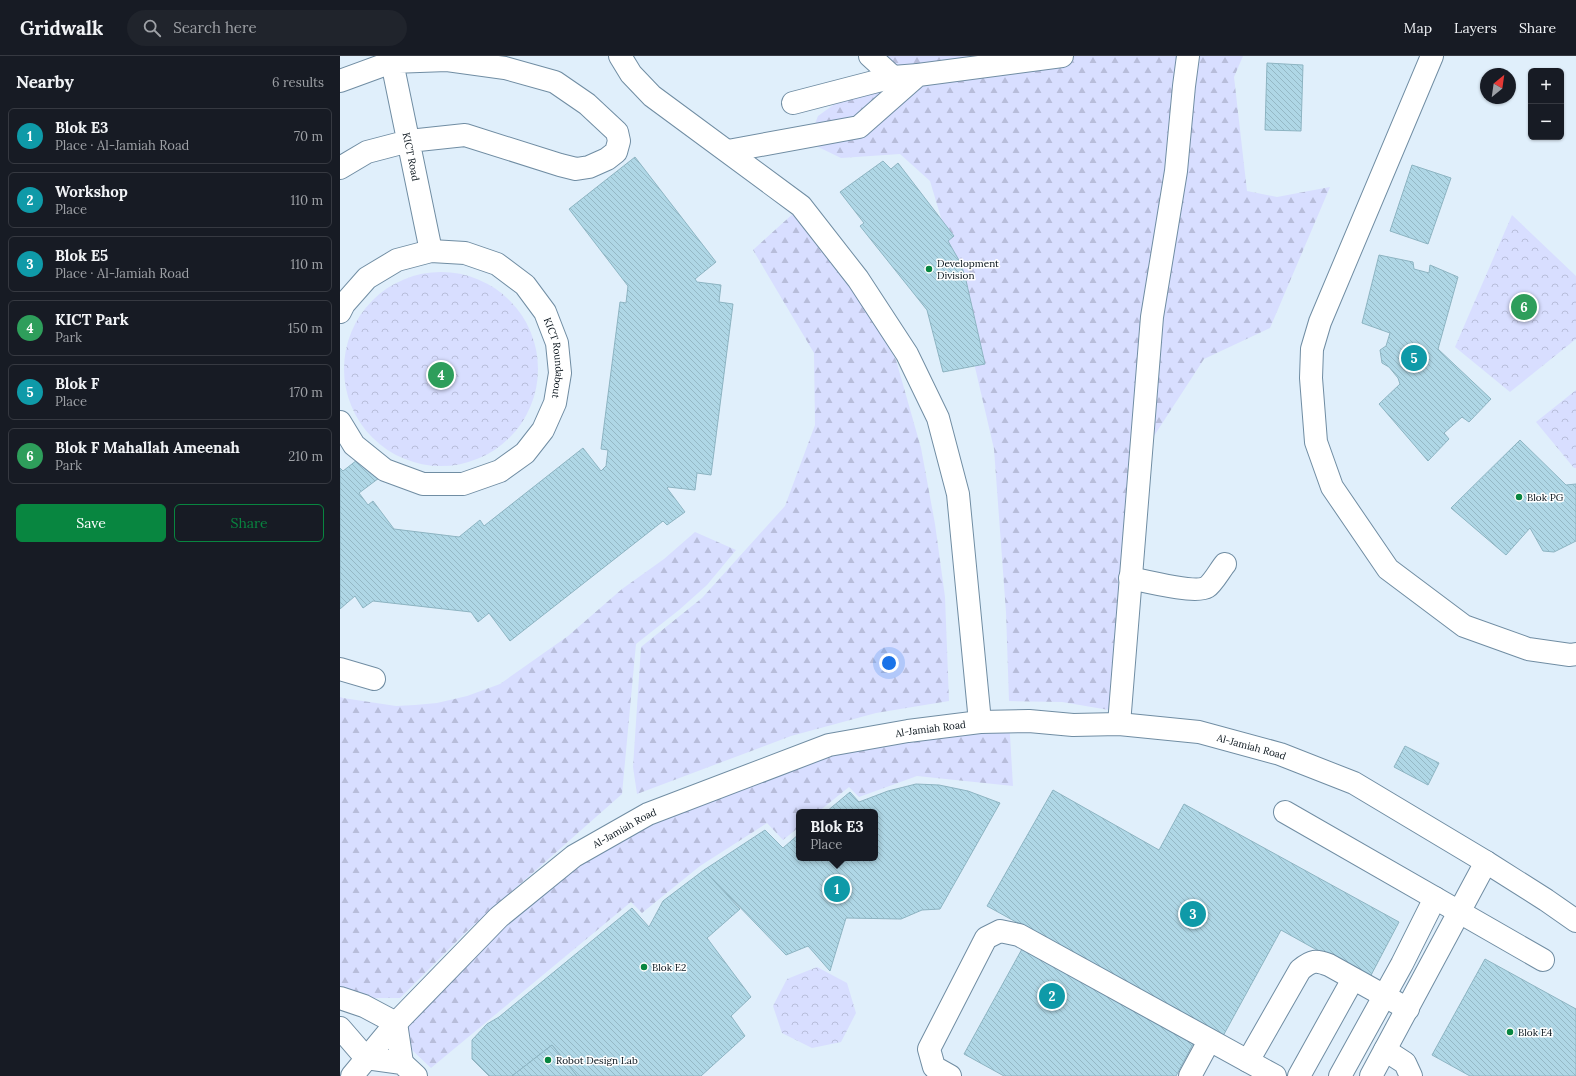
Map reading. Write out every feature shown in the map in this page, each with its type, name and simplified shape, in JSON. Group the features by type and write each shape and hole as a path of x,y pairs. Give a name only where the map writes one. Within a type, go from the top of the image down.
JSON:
{"street":[{"path":"620,56 631,74 652,96 696,130 728,151 801,206 858,279 907,354 938,418 958,494 980,722"},
{"path":"870,56 893,78"},
{"path":"792,103 893,78 1062,56"},
{"path":"1119,724 1152,317 1176,171 1188,56"},
{"path":"1432,56 1320,322 1312,349 1311,378 1316,442 1332,487 1388,569 1464,626 1528,649 1570,655 1576,654"},
{"path":"340,81 392,59 447,60 504,68 555,82 587,104 617,132 619,141 616,152 606,159 589,167 576,169 465,135 409,140 367,152 340,168"},
{"name":"KICT Road","path":"392,59 431,251"},
{"path":"728,151 859,127 918,75"},
{"name":"KICT Roundabout","path":"340,312 344,304 367,278 397,260 431,251 465,253 497,264 525,285 545,312 557,343 560,373 555,403 543,430 525,453 500,471 463,484 423,484 385,470 354,445 340,422"},
{"path":"1130,578 1183,588 1200,589 1208,586 1225,564"},
{"path":"340,669 374,679"},
{"name":"Al-Jamiah Road","path":"352,1076 396,1024 500,917 574,856 648,814 829,745 908,731 980,722 1029,721 1073,725 1119,724 1199,732 1280,754 1354,783 1486,862 1576,921"},
{"path":"1285,812 1544,960"},
{"path":"1371,1076 1486,862"},
{"path":"1340,1076 1402,964 1435,898"},
{"path":"950,1076 934,1067 928,1049 986,938 1000,931 1019,935 1263,1071 1300,970 1308,963 1317,961 1353,978 1408,1009"},
{"path":"1402,964 1424,978"},
{"path":"1299,1076 1353,978"},
{"path":"340,998 364,1006 396,1024 409,1070"},
{"path":"340,1028 366,1058 409,1070"},
{"path":"1190,1076 1209,1041"},
{"path":"1385,1050 1405,1062 1411,1076"}],"shaded area":[{"path":"340,56 1576,56 1576,1076 340,1076"}],"green space":[{"path":"881,56 1243,56 1234,77 1247,191 1277,197 1330,187 1270,328 1204,359 1152,439 1115,711 1062,702 1009,701 1006,612 994,449 961,307 948,241 930,181 900,154 841,158 808,142 818,116 879,72"},
{"path":"796,211 848,279 896,360 921,448 935,524 945,597 949,701 876,713 791,736 637,794 633,767 641,647 702,598 785,506 815,425 814,353 753,250"},
{"path":"1512,215 1576,276 1576,339 1510,392 1455,347"},
{"path":"441,272 460,274 478,279 495,288 510,300 522,315 531,332 536,350 538,369 536,388 531,406 522,423 510,438 495,450 478,459 460,464 441,466 422,464 404,459 387,450 372,438 360,423 351,406 346,388 344,369 346,350 351,332 360,315 372,300 387,288 404,279 422,274"},
{"path":"1576,390 1576,468 1574,468 1536,422"},
{"path":"695,532 736,550 707,585 679,610 636,644 622,794 466,932 400,998 358,998 340,988 340,697 396,706 415,705 437,703 467,696 500,684 568,636 622,589 664,559"},
{"path":"1009,719 1013,786 917,776 859,797 849,787 822,809 796,809 796,829 783,840 767,823 700,866 642,913 631,902 431,1068 412,1050 408,1031 401,1022 502,920 648,815 826,749"},
{"path":"817,967 847,983 856,1013 841,1042 812,1048 782,1033 773,1006 787,979"}],"building":[{"path":"1267,63 1303,65 1301,131 1265,130"},
{"path":"635,157 716,262 695,279 697,282 721,285 719,302 733,304 711,475 697,473 695,490 668,487 667,488 685,512 667,525 663,521 510,641 489,613 478,622 471,612 373,601 363,608 355,596 340,609 340,468 343,471 366,453 383,475 359,493 368,505 373,501 394,529 459,537 480,520 484,526 583,448 601,471 606,466 608,450 601,449 620,302 626,303 628,286 569,209"},
{"name":"Development Division","path":"883,161 891,169 898,163 954,236 948,241 960,262 965,276 985,364 943,372 927,310 860,226 864,223 840,192"},
{"path":"1412,165 1451,178 1428,244 1390,231"},
{"path":"1379,255 1413,262 1414,269 1429,273 1430,265 1458,277 1438,349 1491,399 1469,422 1462,417 1444,433 1449,439 1428,461 1379,404 1400,384 1398,378 1389,367 1382,363 1380,350 1386,346 1390,333 1362,323"},
{"name":"Blok PG","path":"1520,440 1566,485 1576,484 1576,541 1554,552 1543,551 1530,528 1506,555 1451,508"},
{"path":"1405,746 1439,763 1428,785 1394,767"},
{"path":"916,784 939,785 968,791 1000,803 940,909 922,910 901,919 846,918 830,971 808,946 786,955 704,870 765,830 783,848 796,837 796,861 878,861 878,809 830,809 850,792 859,802 888,791"},
{"path":"1053,790 1159,850 1184,804 1399,922 1369,979 1281,930 1223,1036 987,906"},
{"name":"Blok E2","path":"704,870 740,909 707,938 751,997 731,1016 745,1036 701,1076 577,1076 552,1045 512,1076 489,1076 472,1059 472,1040 487,1024 499,1017 632,908 649,927 663,901"},
{"path":"1022,949 1193,1044 1176,1076 1004,1076 964,1054"},
{"name":"Blok E4","path":"1485,959 1576,1009 1576,1076 1470,1076 1432,1055"},
{"name":"Robot Design Lab","path":"552,1045 577,1076 512,1076"}],"place":[{"name":"Development Division","path":"929,269"},
{"name":"Blok F Mahallah Ameenah","path":"1524,307"},
{"name":"Blok F","path":"1414,358"},
{"name":"KICT Park","path":"441,375"},
{"name":"Blok PG","path":"1519,497"},
{"name":"Blok E3","path":"837,889"},
{"name":"Blok E5","path":"1193,914"},
{"name":"Blok E2","path":"644,967"},
{"name":"Workshop","path":"1052,996"},
{"name":"Blok E4","path":"1510,1032"},
{"name":"Robot Design Lab","path":"548,1060"}]}
